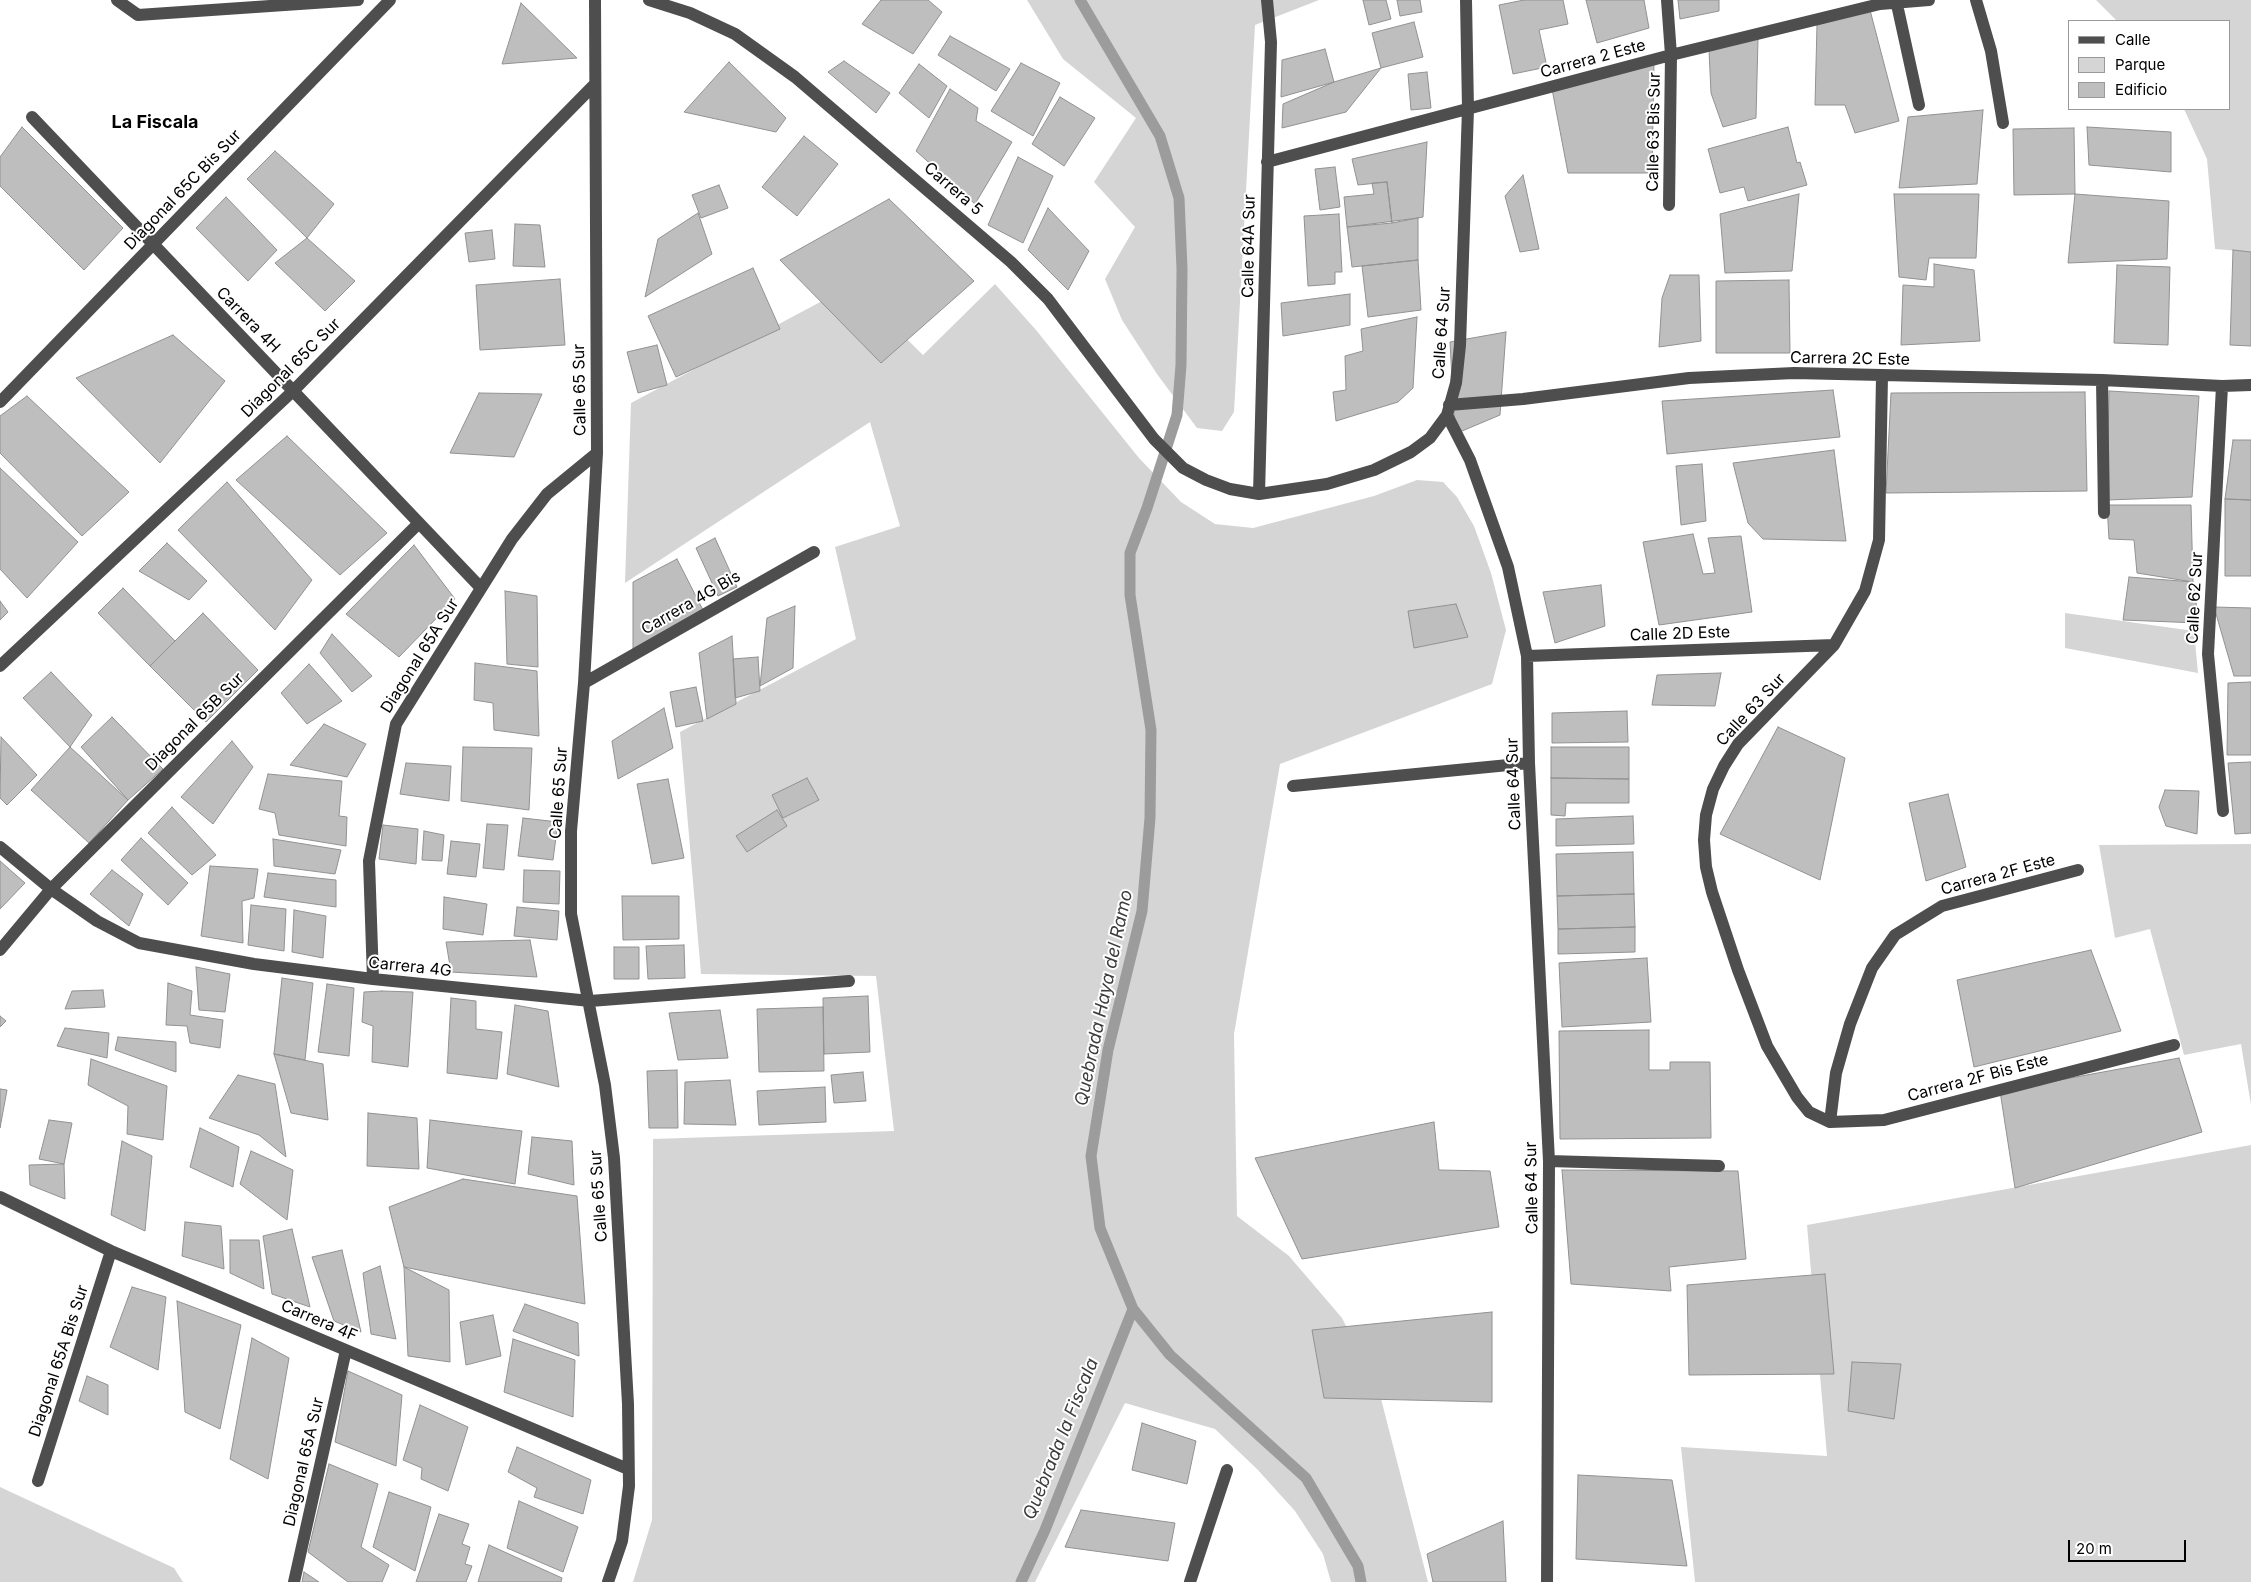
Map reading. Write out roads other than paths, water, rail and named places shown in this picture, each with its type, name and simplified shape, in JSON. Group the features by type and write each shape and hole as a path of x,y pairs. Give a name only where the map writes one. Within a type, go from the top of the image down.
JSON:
{"street":[{"path":"117,0 138,15 358,0"},
{"name":"Diagonal 65C Bis Sur","path":"0,402 390,0"},
{"name":"Calle 65 Sur","path":"595,0 597,453 584,683 571,831 571,914 590,1001 605,1085 614,1158 628,1404 628,1486 622,1541 608,1582"},
{"name":"Carrera 5","path":"648,0 690,13 735,34 795,77 1012,262 1048,298 1154,439 1183,468 1206,480 1230,489 1260,494"},
{"name":"Calle 64A Sur","path":"1260,494 1271,42 1267,0"},
{"name":"Calle 64 Sur","path":"1466,0 1468,109 1460,345 1456,383 1448,410 1470,460 1508,567 1527,656 1529,763 1549,1162 1547,1582"},
{"name":"Calle 63 Bis Sur","path":"1668,0 1671,55 1669,205"},
{"name":"Carrera 2 Este","path":"1267,162 1671,55 1880,4 1897,1 1929,0"},
{"path":"1976,0 1991,51 2003,123"},
{"path":"1897,1 1919,106"},
{"name":"Diagonal 65C Sur","path":"0,666 293,391 595,84"},
{"name":"Carrera 4H","path":"32,117 481,588"},
{"name":"Carrera 2C Este","path":"1448,410 1611,386 1690,378 1794,373 2102,380 2222,386 2251,384"},
{"name":"Calle 63 Sur","path":"1797,1097 1767,1046 1738,970 1712,892 1706,867 1704,840 1706,815 1713,790 1724,766 1738,744 1834,645 1865,591 1879,540 1882,376"},
{"path":"2102,380 2104,514"},
{"name":"Calle 62 Sur","path":"2222,386 2208,654 2223,811"},
{"path":"1260,494 1327,484 1374,470 1411,452 1430,438 1448,410"},
{"name":"Diagonal 65A Sur","path":"373,980 369,861 396,724 512,539 546,494 597,453"},
{"name":"Diagonal 65B Sur","path":"0,950 51,889 419,522"},
{"name":"Carrera 4G Bis","path":"584,683 814,552"},
{"name":"Calle 2D Este","path":"1527,656 1834,645"},
{"path":"1293,786 1529,763"},
{"name":"Carrera 4G","path":"0,847 51,889 98,922 139,943 254,964 373,980 590,1001 849,980"},
{"name":"Carrera 2F Este","path":"1830,1122 1836,1072 1850,1024 1872,968 1895,935 1942,906 2078,870"},
{"name":"Carrera 2F Bis Este","path":"1797,1097 1809,1112 1830,1122 1884,1120 2174,1045"},
{"path":"1549,1162 1719,1166"},
{"name":"Carrera 4F","path":"0,1197 111,1251 628,1469"},
{"name":"Diagonal 65A Bis Sur","path":"38,1481 111,1251"},
{"name":"Diagonal 65A Sur","path":"294,1582 346,1350"},
{"path":"1190,1582 1227,1470"}],"waterway":[{"name":"Quebrada Haya del Ramo","path":"1080,0 1160,136 1179,198 1182,269 1181,365 1177,415 1147,508 1130,553 1130,595 1151,730 1150,818 1142,911 1108,1050 1091,1156 1100,1228 1133,1309 1170,1355 1306,1478 1358,1566 1361,1582"},
{"name":"Quebrada la Fiscala","path":"1021,1582 1045,1530 1133,1309"}],"district":[{"name":"La Fiscala","path":"155,123"}]}
